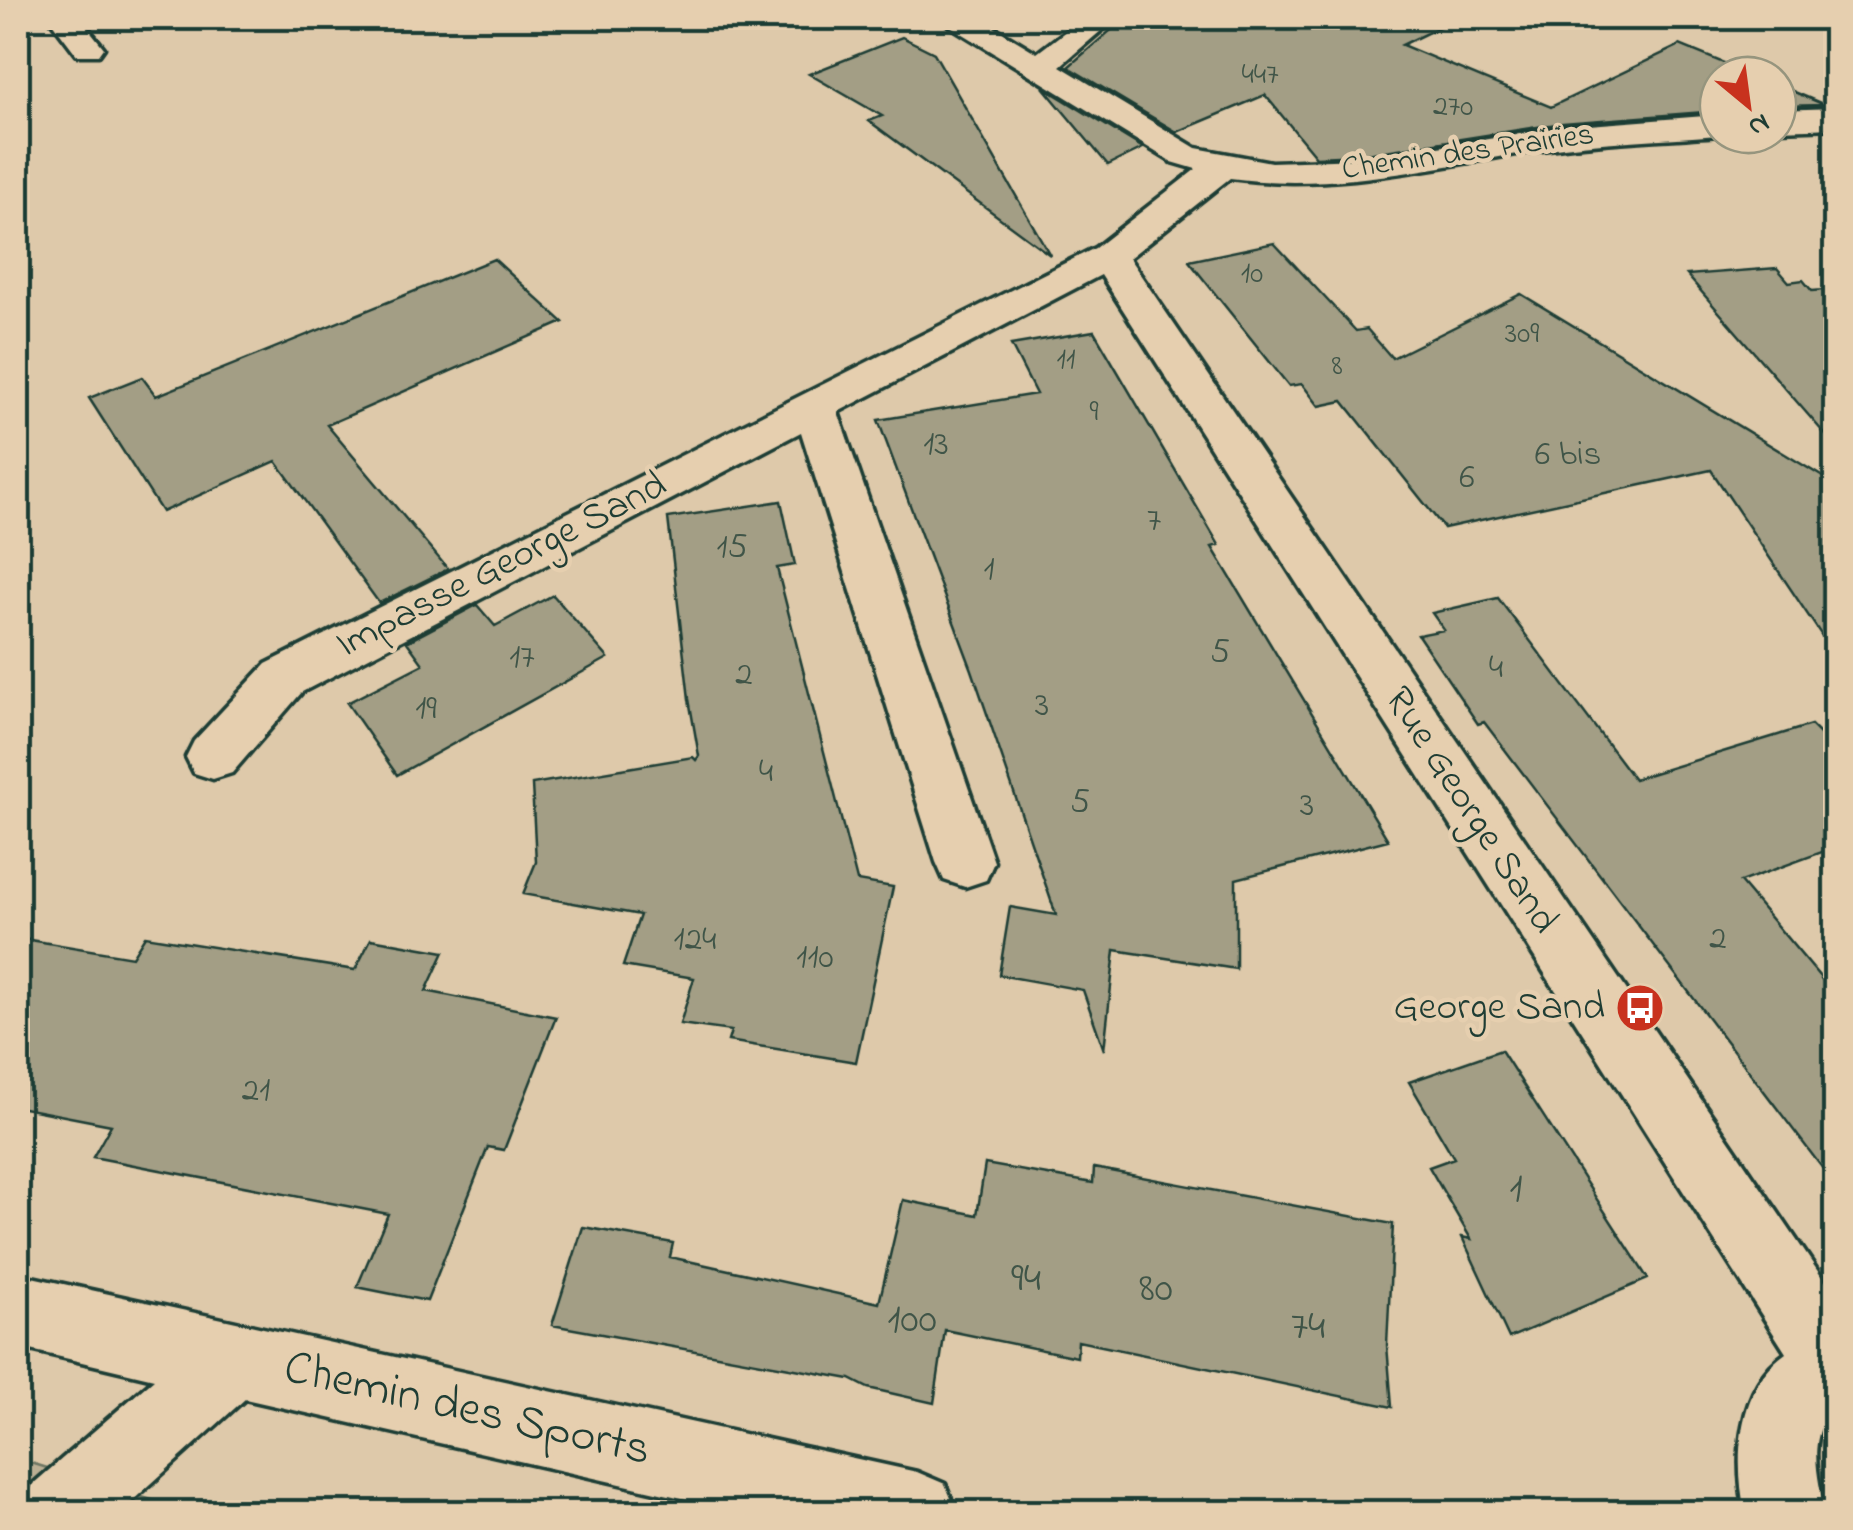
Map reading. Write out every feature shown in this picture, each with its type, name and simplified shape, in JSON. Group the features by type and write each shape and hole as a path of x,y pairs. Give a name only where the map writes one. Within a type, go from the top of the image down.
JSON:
{"street":[{"path":"64,18 88,48"},
{"name":"Chemin des Prairies","path":"958,18 1184,155 1220,168 1353,172 1546,139 1698,127"},
{"path":"1040,66 1102,18"},
{"path":"1798,119 1836,118"},
{"name":"Impasse George Sand","path":"213,757 284,678 1108,256 1220,168"},
{"name":"Rue George Sand","path":"1108,256 1836,1364"},
{"path":"815,406 965,862"},
{"name":"Chemin des Sports","path":"18,1311 917,1512"},
{"path":"61,1512 236,1357"},
{"path":"1785,1512 1777,1480 1780,1428 1800,1388 1836,1364"}],"shaded area":[{"path":"18,1459 191,1512 18,1512"}],"building":[{"path":"1125,18 1458,18 1402,45 1551,107 1680,45 1704,55 1698,55 1698,113 1563,123 1360,155 1316,157 1265,95 1177,132 1068,67"},
{"path":"902,37 934,53 1050,255 869,121 882,116 809,74"},
{"path":"1043,87 1143,148 1108,165"},
{"path":"1798,94 1825,105 1798,106"},
{"path":"1274,243 1356,331 1367,329 1392,358 1521,294 1836,485 1836,657 1711,470 1444,528 1343,401 1319,406 1302,384 1289,386 1189,261"},
{"path":"494,259 563,322 327,425 448,569 379,603 276,461 162,512 89,398 142,377 156,396"},
{"path":"1777,268 1789,282 1803,280 1812,291 1836,289 1836,447 1687,275"},
{"path":"1094,331 1219,545 1212,547 1388,840 1236,879 1236,969 1115,950 1104,1050 1083,990 999,975 1010,907 1056,915 972,670 878,420 1036,394 1011,345"},
{"path":"781,501 795,565 777,568 857,881 893,887 856,1062 728,1041 731,1031 680,1024 694,978 623,966 640,915 523,894 536,862 532,784 693,757 696,760 699,756 668,518"},
{"path":"553,595 608,658 397,775 347,703 423,664 407,642 477,605 495,626"},
{"path":"1498,598 1634,779 1811,725 1836,750 1836,847 1740,882 1836,996 1836,1186 1484,722 1478,724 1418,635 1444,630 1432,613"},
{"path":"145,936 355,970 371,939 444,952 426,991 556,1017 504,1150 488,1147 427,1301 357,1287 388,1214 93,1157 111,1125 18,1107 18,938 132,957"},
{"path":"1501,1050 1648,1279 1509,1338 1462,1237 1471,1239 1429,1167 1454,1158 1409,1082"},
{"path":"985,1164 1093,1183 1094,1168 1393,1224 1387,1345 1392,1407 1078,1341 1077,1357 945,1330 934,1403 868,1388 850,1379 552,1325 583,1227 673,1243 670,1257 879,1303 903,1200 977,1215"}],"place":[{"name":"George Sand","path":"1640,1008"}]}
